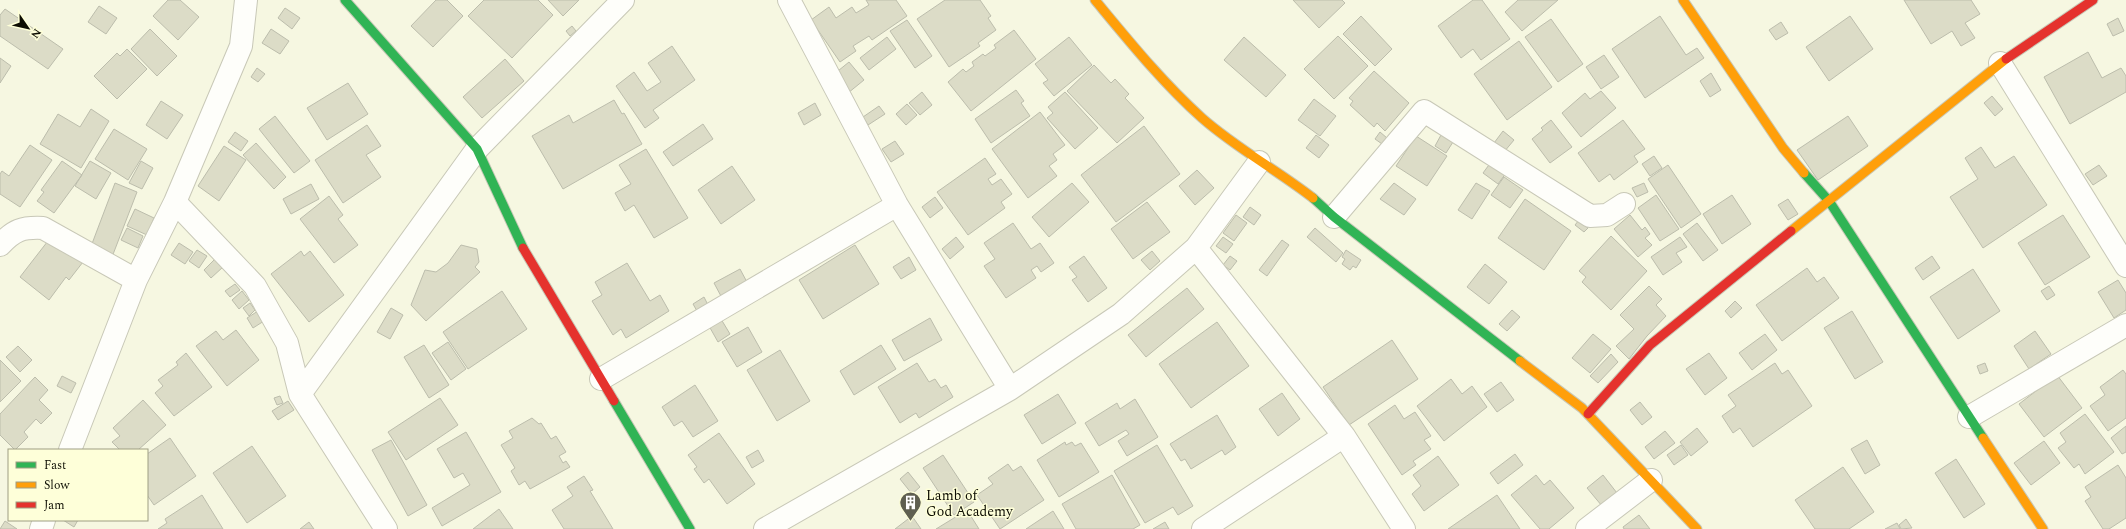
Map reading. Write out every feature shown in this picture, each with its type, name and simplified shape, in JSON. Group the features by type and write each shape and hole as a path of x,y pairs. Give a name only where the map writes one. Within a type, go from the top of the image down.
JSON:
{"street":[{"path":"70,449 136,280 175,202 241,46 246,0"},
{"path":"345,0 477,149 520,242 690,529"},
{"path":"300,394 477,149 623,0"},
{"path":"788,0 897,205 1010,389"},
{"path":"1095,0 1148,64 1197,113 1259,162 1312,197 1334,217 1588,414 1697,529"},
{"path":"1683,0 1783,148 1829,201 2043,529"},
{"path":"1588,414 1650,345 2000,63 2093,0"},
{"path":"2000,63 2126,266"},
{"path":"1334,217 1424,110 1590,216 1608,215 1624,204"},
{"path":"765,529 1010,389 1121,314 1196,248 1259,162"},
{"path":"175,202 255,286 287,343 300,394 386,529"},
{"path":"601,379 897,205"},
{"path":"0,245 12,232 29,227 43,228 136,280"},
{"path":"1196,248 1344,436 1404,529"},
{"path":"1969,416 2126,326"},
{"path":"1203,529 1344,436"},
{"path":"1587,529 1651,480"}],"building":[{"path":"168,0 180,0 199,17 178,40 153,16"},
{"path":"436,0 447,0 463,16 433,47 411,26"},
{"path":"484,0 538,0 553,15 512,58 468,16"},
{"path":"548,0 579,0 563,16"},
{"path":"866,0 896,0 907,16 872,40 869,36 853,46 856,51 840,62 811,20 829,7 836,18 852,7 856,13 869,5"},
{"path":"945,0 980,0 991,16 988,18 996,30 978,43 980,46 949,67 917,19"},
{"path":"1293,0 1342,0 1345,3 1319,28"},
{"path":"1473,0 1482,0 1510,39 1481,60 1473,49 1461,58 1438,26"},
{"path":"1518,0 1558,0 1522,31 1505,12"},
{"path":"1904,0 1971,0 1980,14 1965,23 1975,38 1961,46 1952,31 1931,44"},
{"path":"99,6 117,18 106,34 88,22"},
{"path":"285,8 300,18 292,29 278,18"},
{"path":"5,9 63,49 48,69 0,36 0,15"},
{"path":"1361,16 1392,49 1375,66 1343,34"},
{"path":"1660,16 1686,55 1697,48 1704,58 1645,98 1612,49"},
{"path":"1850,16 1873,49 1829,81 1806,47"},
{"path":"2118,18 2124,31 2113,36 2107,24"},
{"path":"1551,19 1583,64 1558,82 1525,37"},
{"path":"907,20 932,56 915,68 890,31"},
{"path":"1781,22 1788,33 1776,40 1769,30"},
{"path":"572,26 576,31 570,36 566,31"},
{"path":"150,29 177,56 157,76 131,49"},
{"path":"271,29 289,41 280,54 262,43"},
{"path":"1014,30 1036,59 971,111 948,82 963,69 966,72 974,66 972,62 983,54 985,56 996,48 994,45"},
{"path":"1338,36 1368,66 1334,99 1304,69"},
{"path":"887,37 896,49 869,70 860,58"},
{"path":"1069,37 1092,65 1054,96 1043,83 1048,80 1035,64"},
{"path":"1244,37 1286,75 1266,97 1224,60"},
{"path":"1519,41 1552,87 1507,120 1474,74"},
{"path":"672,46 695,80 653,110 659,118 645,128 616,86 634,72 647,91 661,82 648,63"},
{"path":"127,49 147,69 117,99 94,76 117,53 120,56"},
{"path":"2088,52 2102,78 2121,68 2126,76 2126,92 2070,124 2044,77"},
{"path":"1604,55 1619,77 1601,89 1586,67"},
{"path":"0,58 11,66 0,83"},
{"path":"505,59 524,81 482,118 463,97"},
{"path":"849,62 864,80 848,93 833,75"},
{"path":"1094,65 1111,83 1115,79 1129,94 1125,98 1144,118 1117,143 1067,91"},
{"path":"257,68 265,74 258,82 251,77"},
{"path":"1374,71 1409,103 1385,131 1377,123 1374,127 1350,105 1353,101 1349,98"},
{"path":"1711,73 1721,90 1710,97 1700,81"},
{"path":"348,83 368,114 327,140 307,108"},
{"path":"1016,90 1024,101 1021,103 1030,116 991,143 975,119"},
{"path":"1601,91 1616,108 1581,137 1562,113 1585,93 1590,99"},
{"path":"922,92 932,105 920,115 909,103"},
{"path":"1065,92 1098,128 1075,149 1047,118 1053,113 1048,107"},
{"path":"1992,96 2003,109 1995,116 1984,103"},
{"path":"1314,99 1336,116 1320,136 1298,120"},
{"path":"614,100 622,114 624,113 642,144 563,189 532,136 569,115 573,123"},
{"path":"161,101 183,115 167,139 146,125"},
{"path":"815,103 821,115 804,125 798,113"},
{"path":"907,104 917,115 906,125 896,114"},
{"path":"879,106 885,114 868,125 863,117"},
{"path":"91,109 109,121 81,168 40,144 58,114 80,127"},
{"path":"1040,112 1065,145 1053,154 1057,160 1049,166 1057,176 1028,198 992,149"},
{"path":"275,116 310,161 294,173 259,129"},
{"path":"1848,116 1868,146 1818,180 1797,150"},
{"path":"1551,120 1572,147 1550,163 1532,139 1543,130 1541,128"},
{"path":"1623,120 1645,149 1634,156 1638,162 1614,180 1610,174 1599,182 1578,153"},
{"path":"703,124 713,139 673,166 663,152"},
{"path":"367,125 381,146 366,155 381,177 343,203 315,160"},
{"path":"1144,126 1180,174 1116,222 1081,175"},
{"path":"114,129 147,149 128,180 95,159"},
{"path":"1503,131 1514,140 1504,152 1494,143"},
{"path":"235,132 248,141 241,151 228,142"},
{"path":"1380,132 1387,138 1382,144 1375,139"},
{"path":"1316,135 1329,145 1319,158 1306,148"},
{"path":"1441,135 1453,142 1446,153 1435,146"},
{"path":"1416,136 1447,156 1427,186 1396,166"},
{"path":"895,141 904,154 891,162 882,149"},
{"path":"256,143 286,177 274,189 243,155"},
{"path":"30,145 52,160 20,207 0,194 0,174 2,171 9,176"},
{"path":"224,146 246,160 219,201 198,186"},
{"path":"1981,147 1995,168 2014,156 2047,205 1983,248 1950,197 1978,179 1965,158"},
{"path":"646,149 688,218 654,238 634,205 625,211 615,193 631,184 619,165"},
{"path":"1654,156 1662,168 1650,176 1642,164"},
{"path":"985,158 996,174 988,179 992,185 1001,179 1012,194 1001,202 1005,208 968,235 937,192"},
{"path":"1494,158 1509,169 1498,184 1483,173"},
{"path":"62,161 82,175 54,213 37,201 44,192 41,190"},
{"path":"90,161 111,173 96,199 75,186"},
{"path":"141,161 153,168 142,189 129,183"},
{"path":"1668,165 1701,214 1681,228 1648,179"},
{"path":"2099,165 2107,176 2093,185 2085,174"},
{"path":"732,166 755,200 721,224 698,190"},
{"path":"1197,170 1214,188 1195,205 1179,186"},
{"path":"1504,177 1523,190 1510,208 1491,195"},
{"path":"115,183 137,192 112,257 90,249"},
{"path":"1072,183 1089,202 1049,237 1032,217"},
{"path":"1394,183 1416,199 1404,215 1380,199"},
{"path":"1476,183 1490,191 1472,219 1458,210"},
{"path":"1644,183 1648,192 1637,197 1632,188"},
{"path":"311,184 319,199 291,214 283,199"},
{"path":"1656,195 1679,229 1660,241 1638,208"},
{"path":"1732,195 1751,224 1722,244 1703,214"},
{"path":"329,196 343,215 338,219 358,245 334,263 300,219"},
{"path":"935,197 943,208 930,218 922,207"},
{"path":"1525,199 1571,231 1544,270 1498,238"},
{"path":"1788,199 1798,214 1788,220 1778,205"},
{"path":"1147,202 1170,232 1133,259 1111,229"},
{"path":"1250,207 1261,215 1254,225 1243,217"},
{"path":"135,209 154,218 147,235 127,226"},
{"path":"1236,215 1247,223 1234,241 1223,233"},
{"path":"1630,215 1642,230 1645,227 1650,234 1645,238 1652,245 1638,257 1614,229"},
{"path":"2063,215 2090,257 2045,285 2018,243"},
{"path":"1579,220 1588,228 1584,232 1575,225"},
{"path":"1013,223 1031,249 1040,243 1054,263 1041,272 1037,266 1031,270 1036,278 1006,298 984,266 995,259 984,243"},
{"path":"1697,223 1718,250 1703,261 1683,234"},
{"path":"127,228 143,236 138,248 121,240"},
{"path":"1315,228 1343,253 1336,262 1307,237"},
{"path":"1611,236 1647,271 1611,310 1582,282 1586,277 1579,271"},
{"path":"51,237 83,262 69,280 66,277 49,300 20,277"},
{"path":"956,237 964,247 950,259 942,249"},
{"path":"1223,237 1233,244 1226,253 1216,246"},
{"path":"1680,237 1687,247 1676,253 1682,262 1663,275 1651,257"},
{"path":"1282,240 1289,245 1267,276 1259,270"},
{"path":"179,243 193,252 185,264 171,255"},
{"path":"461,245 477,249 479,262 475,267 480,272 426,321 411,305 425,270 436,272 448,263"},
{"path":"855,245 879,284 823,319 799,280"},
{"path":"197,250 207,256 199,268 189,261"},
{"path":"1346,250 1361,260 1356,268 1353,266 1350,270 1342,264 1345,259 1342,257"},
{"path":"301,251 304,256 310,251 344,295 309,322 271,274"},
{"path":"1152,251 1160,261 1150,270 1141,260"},
{"path":"1084,256 1107,288 1088,302 1072,280 1077,277 1069,267"},
{"path":"1230,256 1237,261 1230,270 1223,265"},
{"path":"1932,256 1940,268 1923,280 1915,268"},
{"path":"909,257 916,270 901,279 893,267"},
{"path":"215,259 223,267 211,278 204,270"},
{"path":"627,263 650,301 660,295 669,311 626,338 621,329 613,335 592,301 602,295 595,282"},
{"path":"1485,264 1507,282 1489,304 1467,287"},
{"path":"1807,268 1817,282 1824,277 1839,298 1782,341 1756,305"},
{"path":"740,269 748,284 722,298 714,283"},
{"path":"1973,269 2000,311 1958,339 1930,297"},
{"path":"2118,280 2126,293 2126,310 2114,318 2098,292"},
{"path":"235,284 240,290 230,297 225,291"},
{"path":"1649,286 1662,299 1656,305 1666,316 1647,336 1629,359 1616,346 1634,329 1620,315"},
{"path":"2049,286 2055,295 2047,300 2041,291"},
{"path":"1187,288 1204,309 1146,357 1128,335"},
{"path":"242,291 249,300 239,309 232,300"},
{"path":"502,291 527,329 468,369 443,332"},
{"path":"704,297 708,305 697,311 693,304"},
{"path":"1735,301 1742,308 1731,318 1725,311"},
{"path":"250,303 255,310 249,316 243,308"},
{"path":"391,308 403,315 390,339 377,332"},
{"path":"1512,310 1520,317 1507,331 1499,324"},
{"path":"258,311 264,321 253,328 247,318"},
{"path":"1852,311 1883,362 1855,379 1824,328"},
{"path":"930,318 942,340 904,361 892,340"},
{"path":"721,319 730,334 718,342 709,326"},
{"path":"1217,322 1249,366 1191,408 1159,364"},
{"path":"748,327 762,352 737,367 722,342"},
{"path":"236,330 259,360 227,386 196,346 216,331 223,340"},
{"path":"2035,331 2051,354 2029,369 2014,346"},
{"path":"1593,334 1611,349 1590,373 1572,358"},
{"path":"1765,334 1777,350 1752,370 1739,353"},
{"path":"1392,340 1418,379 1349,425 1323,387"},
{"path":"448,342 466,369 451,380 432,353"},
{"path":"424,345 449,385 429,398 404,357"},
{"path":"881,345 896,369 854,395 840,371"},
{"path":"18,346 32,360 20,372 6,357"},
{"path":"780,350 810,401 777,421 747,370"},
{"path":"186,353 212,387 174,416 155,393 163,386 158,380 178,365 176,362"},
{"path":"1709,353 1727,378 1705,395 1686,369"},
{"path":"1611,354 1618,362 1598,383 1590,376"},
{"path":"0,360 21,381 0,402"},
{"path":"917,363 929,382 935,379 941,388 946,385 953,397 919,418 916,413 900,423 878,387"},
{"path":"1775,363 1782,374 1788,370 1812,406 1753,447 1740,428 1733,433 1722,416 1736,406 1728,395"},
{"path":"1985,363 1988,371 1980,374 1977,366"},
{"path":"2123,370 2126,374 2126,418 2108,431 2090,406 2105,395 2100,387"},
{"path":"2057,375 2082,408 2044,437 2019,404"},
{"path":"62,376 76,383 71,393 57,386"},
{"path":"35,377 48,390 39,400 52,413 41,424 36,419 24,432 28,437 16,449 14,449 0,435 0,414"},
{"path":"1451,379 1462,394 1472,386 1487,407 1444,441 1417,406"},
{"path":"1501,382 1514,400 1497,412 1484,394"},
{"path":"695,385 718,421 693,437 682,421 674,426 662,407"},
{"path":"1282,393 1300,419 1278,436 1259,409"},
{"path":"1058,394 1076,423 1042,444 1024,415"},
{"path":"280,396 283,403 277,405 274,398"},
{"path":"440,398 458,425 406,460 388,432"},
{"path":"1135,399 1158,437 1127,456 1118,441 1129,434 1126,430 1099,446 1085,423 1117,403 1120,409"},
{"path":"143,400 166,425 139,449 119,449 112,442 120,436 113,428"},
{"path":"288,401 294,410 278,420 272,411"},
{"path":"1640,402 1652,417 1642,425 1630,410"},
{"path":"1395,405 1404,419 1415,412 1431,436 1424,440 1431,449 1413,461 1416,465 1402,475 1368,424"},
{"path":"2085,414 2114,452 2085,474 2079,464 2074,468 2058,448 2066,442 2060,433"},
{"path":"1217,415 1236,447 1225,455 1222,450 1191,469 1185,459 1181,461 1170,444"},
{"path":"532,418 539,424 541,423 551,439 556,436 566,452 559,456 563,463 566,461 570,467 530,489 525,481 519,485 511,471 515,468 501,445 513,438 509,431"},
{"path":"2126,426 2126,452 2122,454 2111,438"},
{"path":"1697,428 1708,442 1691,456 1680,442"},
{"path":"1665,431 1675,443 1654,459 1645,447"},
{"path":"466,432 501,492 442,526 432,508 470,485 463,473 454,478 437,449"},
{"path":"719,433 755,484 727,504 709,479 704,483 694,469 697,467 688,455"},
{"path":"170,438 196,476 154,505 148,496 148,453"},
{"path":"391,440 427,505 408,516 372,450"},
{"path":"1867,440 1880,465 1865,474 1851,449"},
{"path":"2044,441 2060,463 2031,485 2014,463"},
{"path":"1065,442 1066,445 1072,442 1075,446 1081,443 1099,472 1059,497 1037,460"},
{"path":"1157,445 1193,506 1178,515 1173,507 1145,523 1114,471"},
{"path":"1681,445 1688,455 1674,465 1667,455"},
{"path":"252,446 286,496 247,523 213,473"},
{"path":"758,450 764,461 752,468 746,457"},
{"path":"1515,454 1523,465 1498,484 1490,473"},
{"path":"943,455 974,502 954,515 923,468"},
{"path":"1438,456 1459,485 1424,511 1412,494 1421,486 1413,475"},
{"path":"1956,459 1985,504 1964,518 1935,473"},
{"path":"1008,464 1013,471 1021,466 1044,500 1000,529 977,495 993,484 988,478"},
{"path":"2118,465 2126,478 2126,518 2109,529 2103,529 2085,501 2091,497 2085,487"},
{"path":"1843,467 1874,512 1849,529 1815,529 1795,500"},
{"path":"908,472 920,487 912,494 900,479"},
{"path":"1112,475 1140,525 1133,529 1076,529 1062,504"},
{"path":"1536,475 1544,485 1550,480 1574,508 1549,529 1540,529 1511,495"},
{"path":"1603,475 1617,493 1602,506 1587,488"},
{"path":"584,476 593,490 590,491 613,529 564,529 552,510 573,496 567,487"},
{"path":"202,495 223,529 158,529 167,523 165,519"},
{"path":"1497,495 1520,529 1448,529"},
{"path":"499,509 513,529 473,529"},
{"path":"967,510 979,529 936,529"},
{"path":"1053,511 1064,529 1026,529"},
{"path":"1639,515 1650,529 1624,529 1623,527"},
{"name":"Lamb of God Academy","path":"912,516 921,529 895,529"},
{"path":"1906,519 1912,528 1901,529 1899,525"},
{"path":"5,521 17,529 0,529"},
{"path":"65,521 77,521 74,527"},
{"path":"309,522 314,529 300,529"},
{"path":"1165,522 1169,529 1153,529"},
{"path":"1897,523 1900,529 1885,529"}],"traffic: fast":[{"path":"345,0 477,149 523,248"},
{"path":"1804,173 1829,201 1983,438"},
{"path":"1313,198 1334,217 1520,361"},
{"path":"614,401 690,529"}],"traffic: slow":[{"path":"1095,0 1160,76 1202,118 1215,129 1313,198"},
{"path":"1683,0 1783,148 1804,173"},
{"path":"1791,231 2006,59"},
{"path":"1520,361 1582,408 1697,529"},
{"path":"1983,438 2043,529"}],"traffic: jam":[{"path":"2006,59 2093,0"},
{"path":"1588,414 1650,345 1791,231"},
{"path":"523,248 614,401"}],"place":[{"name":"Lamb of God Academy","path":"910,522"}]}
